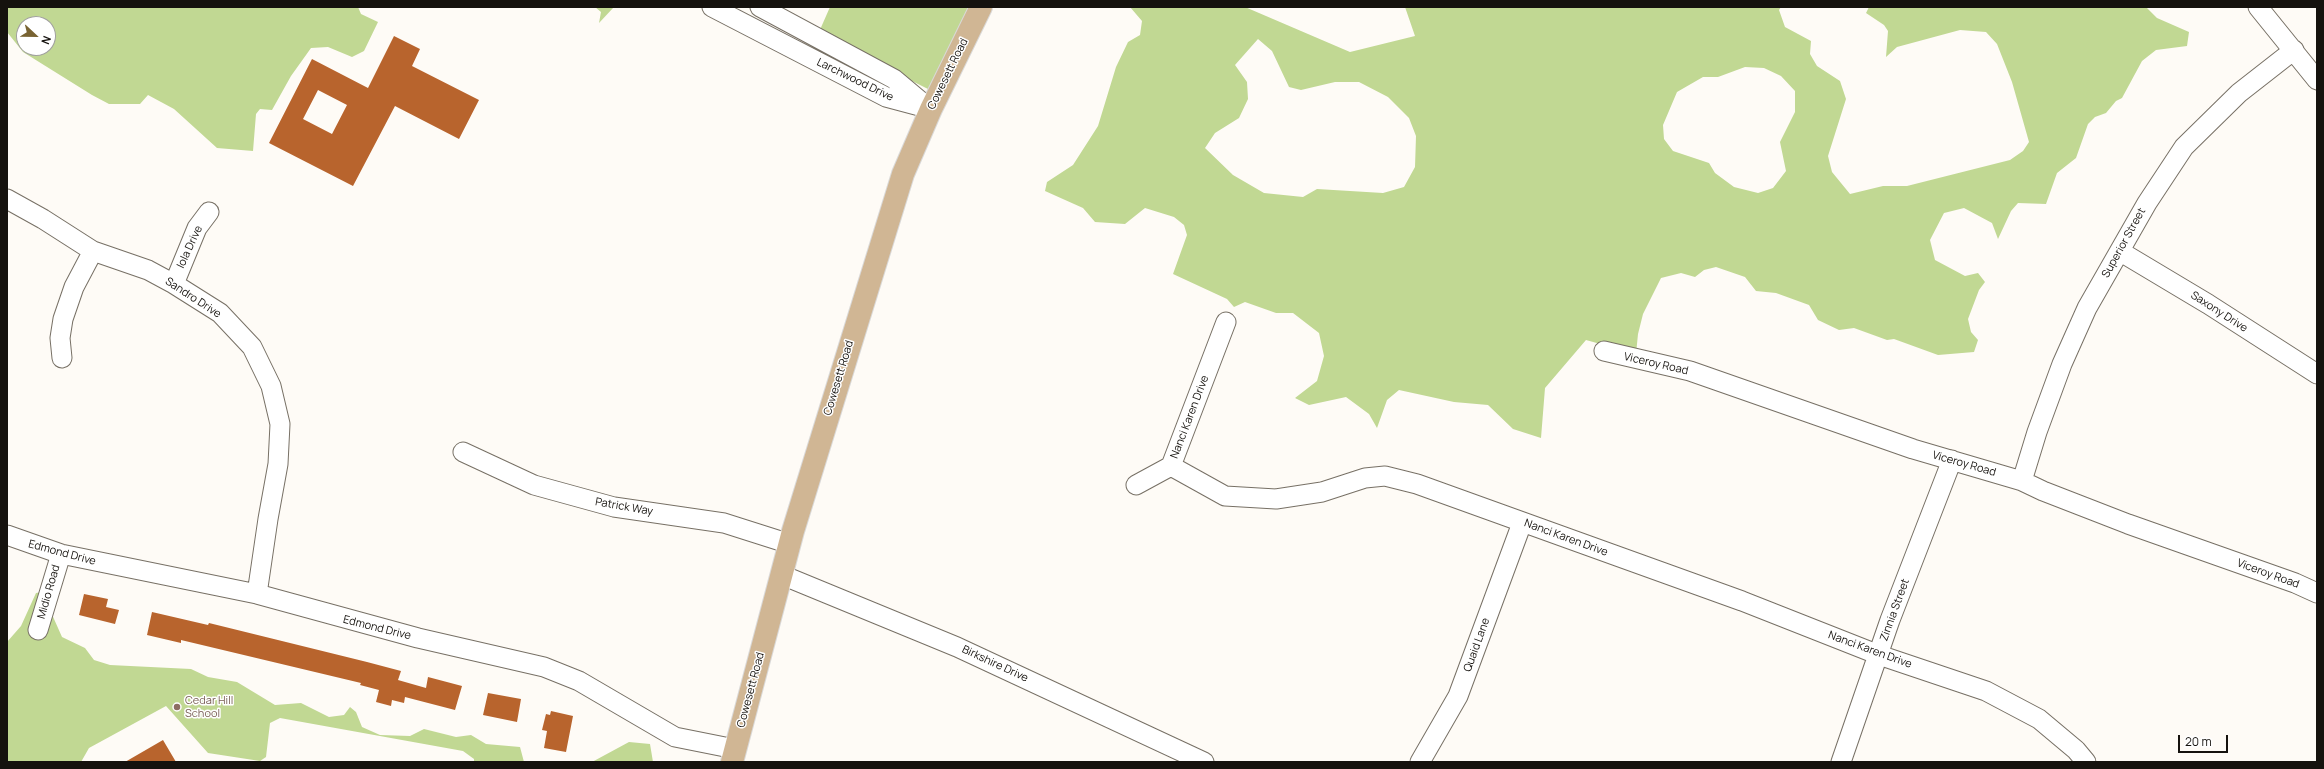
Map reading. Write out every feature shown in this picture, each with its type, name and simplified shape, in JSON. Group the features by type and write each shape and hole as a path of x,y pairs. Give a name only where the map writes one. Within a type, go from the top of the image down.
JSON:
{"main road":[{"name":"Cowesett Road","path":"734,756 790,544 856,323 903,174 931,109 981,7"}],"street":[{"name":"Larchwood Drive","path":"712,7 886,97 931,109"},
{"name":"Larchwood Drive","path":"760,7 894,79 931,109"},
{"path":"2258,7 2317,80"},
{"name":"Superior Street","path":"2022,481 2037,432 2062,364 2086,308 2121,252 2147,203 2184,147 2239,93 2294,50"},
{"name":"Sandro Drive","path":"7,199 43,219 93,251 148,270 174,284 220,313 252,347 271,386 280,424 278,464 257,594"},
{"name":"Iola Drive","path":"174,284 197,228 209,212"},
{"path":"62,358 60,338 63,319 74,287 93,251"},
{"name":"Saxony Drive","path":"2121,252 2208,304 2317,374"},
{"name":"Nanci Karen Drive","path":"1226,322 1171,466 1225,496 1276,499 1322,492 1365,478 1385,476 1417,484 1742,601 1879,655 1986,691 2039,719 2076,750 2086,762"},
{"name":"Viceroy Road","path":"1604,351 1690,371 1913,449 2022,481 2043,491 2128,524 2295,583 2317,593"},
{"name":"Patrick Way","path":"463,452 534,485 614,507 724,523 790,544"},
{"name":"Zinnia Street","path":"1841,762 1890,620 1952,460"},
{"path":"1136,484 1171,466"},
{"name":"Quaid Lane","path":"1420,762 1458,696 1522,523"},
{"name":"Edmond Drive","path":"7,535 60,554 257,594 404,635 544,667 579,681 675,737 734,756"},
{"name":"Midio Road","path":"38,630 60,554"},
{"name":"Birkshire Drive","path":"782,575 957,647 1204,762"}],"green space":[{"path":"7,7 358,7 361,14 378,22 364,51 352,57 328,47 311,48 291,76 272,110 260,109 256,114 253,151 217,148 174,109 148,95 140,104 109,104 29,56 56,56 56,16 16,16 16,43 7,32"},
{"path":"595,7 614,7 599,23 601,12"},
{"path":"830,7 983,7 938,94 820,35 819,32"},
{"path":"1130,7 1245,7 1350,52 1415,36 1405,7 1781,7 1779,10 1785,27 1811,41 1810,54 1817,66 1840,81 1846,99 1828,156 1832,172 1850,194 1883,186 1907,186 2010,160 2023,151 2029,142 2012,82 1997,44 1986,32 1960,30 1897,47 1886,57 1888,31 1884,25 1866,13 1869,7 2146,7 2157,18 2189,32 2187,46 2156,50 2142,61 2122,98 2116,101 2106,113 2095,117 2088,124 2076,158 2057,173 2046,204 2018,203 2011,211 1998,239 1992,223 1964,208 1944,213 1930,240 1935,260 1965,276 1978,273 1985,282 1979,290 1968,319 1971,332 1978,340 1974,352 1938,355 1894,339 1887,340 1854,328 1839,330 1818,320 1809,305 1776,293 1756,291 1745,277 1716,267 1704,270 1695,277 1681,273 1661,278 1643,314 1638,334 1636,354 1586,340 1545,388 1541,438 1513,429 1488,405 1454,402 1399,390 1387,400 1377,428 1369,414 1346,397 1309,405 1295,398 1317,381 1324,356 1319,333 1293,313 1276,313 1245,302 1234,307 1227,299 1173,274 1187,235 1184,225 1174,217 1145,208 1125,224 1095,222 1083,208 1045,191 1047,182 1073,165 1098,126 1116,67 1128,42 1140,35 1142,21","holes":["1258,39 1272,51 1289,87 1301,90 1335,82 1359,82 1388,97 1409,118 1416,136 1415,167 1404,187 1383,193 1317,189 1303,197 1264,193 1233,175 1205,148 1215,133 1239,118 1248,99 1247,82 1235,65","1745,67 1764,68 1781,76 1795,91 1795,112 1780,142 1786,171 1773,188 1758,193 1734,187 1715,173 1709,163 1673,151 1664,139 1663,125 1677,92 1703,77 1718,77"]},
{"path":"42,592 62,637 85,648 94,660 110,665 191,669 208,677 237,682 275,705 301,703 329,717 344,715 350,707 356,712 362,727 380,735 410,736 424,729 456,737 471,735 486,744 520,747 524,762 474,762 474,759 463,751 280,718 270,723 266,757 260,761 208,753 166,706 89,748 81,762 7,762 7,642 21,626 36,593"},
{"path":"629,742 650,744 653,762 592,762"}],"building":[{"path":"394,36 420,49 412,66 479,100 459,139 395,106 353,186 269,143 312,59 368,88","holes":["318,90 347,105 332,134 303,119"]},
{"path":"84,594 108,599 106,607 119,610 115,624 79,615"},
{"path":"152,612 208,625 209,623 401,671 398,680 426,688 428,677 462,686 455,710 405,697 404,703 392,700 391,706 376,702 379,690 360,685 361,683 181,640 181,643 147,635"},
{"path":"488,693 521,699 517,722 483,715"},
{"path":"551,711 573,716 566,752 544,748 547,731 542,730 546,714 550,715"},
{"path":"163,740 176,762 125,762"}],"place":[{"name":"Cedar Hill School","path":"177,707"}]}
